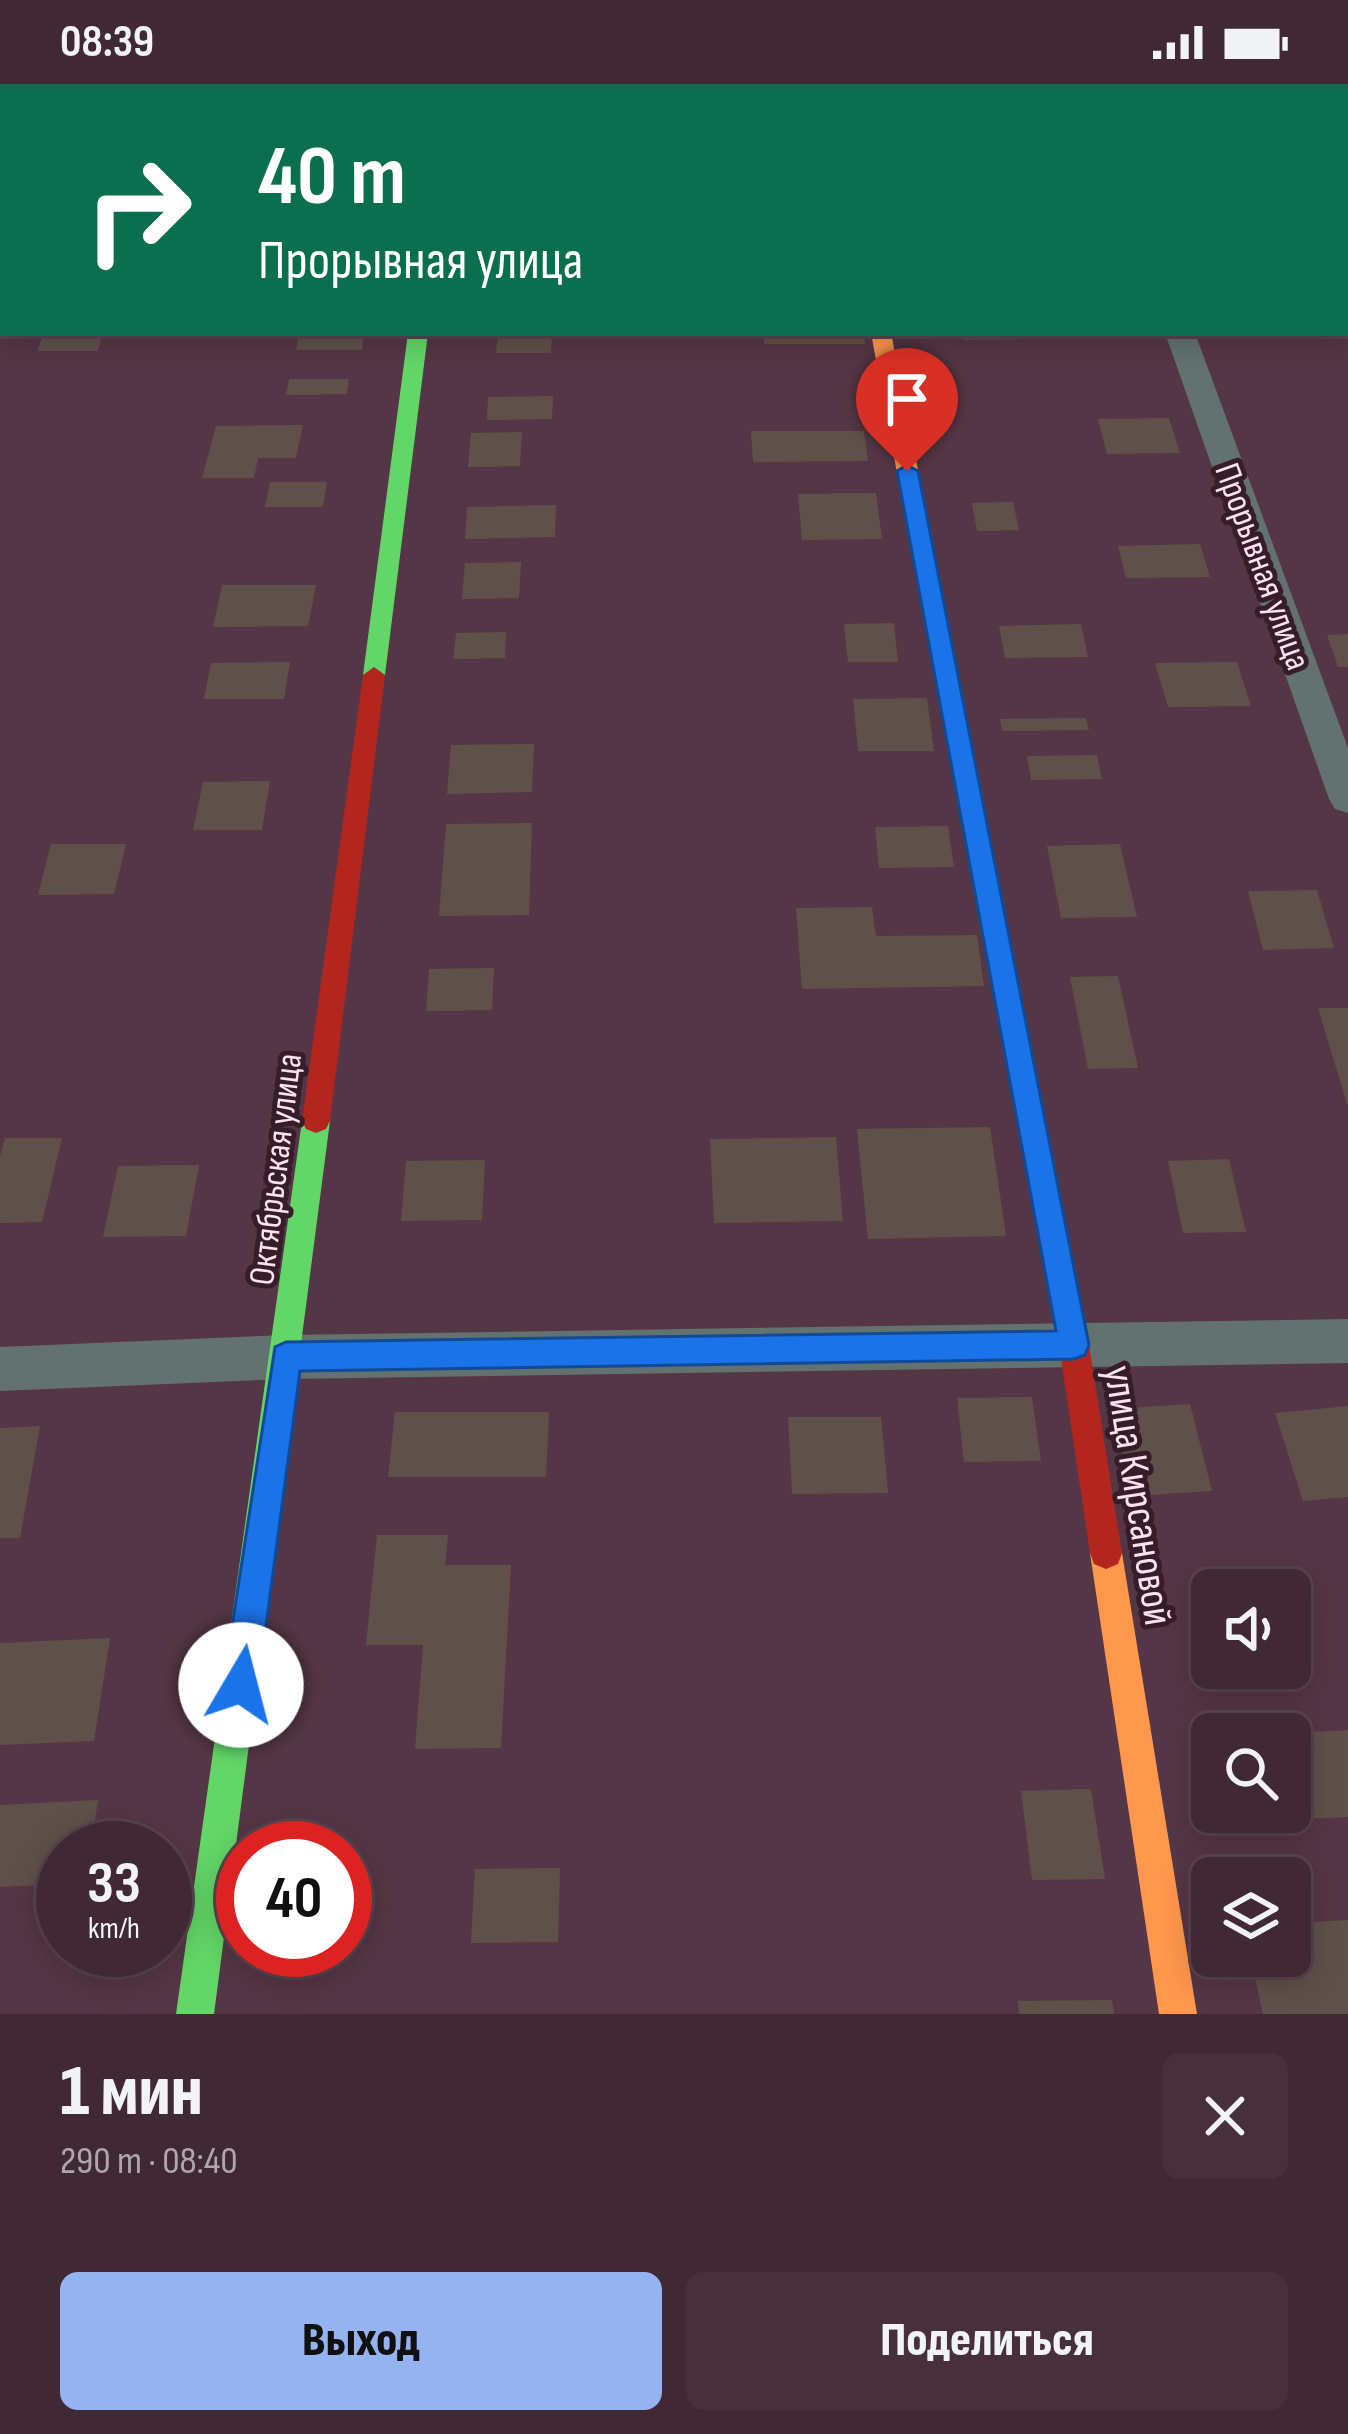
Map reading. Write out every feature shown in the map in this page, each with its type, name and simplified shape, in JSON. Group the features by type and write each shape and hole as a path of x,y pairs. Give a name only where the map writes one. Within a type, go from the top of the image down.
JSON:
{"street":[{"name":"Октябрьская улица","path":"195,2014 286,1357 418,336"},
{"path":"882,336 1074,1345"},
{"name":"Прорывная улица","path":"1181,336 1348,799"},
{"path":"0,1369 286,1357 1348,1341"},
{"name":"улица Кирсановой","path":"1074,1345 1178,2014"}],"building":[{"path":"43,336 102,336 98,351 37,351"},
{"path":"298,336 364,336 362,350 296,350"},
{"path":"498,336 552,336 551,353 496,353"},
{"path":"764,336 864,336 865,344 764,344"},
{"path":"963,336 1032,339 964,340"},
{"path":"289,379 349,379 347,394 286,395"},
{"path":"553,396 552,419 487,420 488,397"},
{"path":"1169,418 1180,453 1107,454 1098,419"},
{"path":"303,425 296,458 258,458 254,478 202,478 216,426"},
{"path":"751,431 864,431 868,461 753,462"},
{"path":"522,432 520,466 468,467 471,433"},
{"path":"270,482 327,482 323,507 265,507"},
{"path":"876,493 882,539 802,540 798,494"},
{"path":"1013,502 1019,530 977,531 972,503"},
{"path":"556,505 555,537 465,539 467,507"},
{"path":"1200,544 1210,577 1126,578 1118,546"},
{"path":"521,562 519,598 462,599 465,563"},
{"path":"222,585 316,585 308,626 213,627"},
{"path":"894,623 898,662 848,662 844,624"},
{"path":"1081,624 1088,657 1005,658 999,626"},
{"path":"506,632 505,658 453,659 456,633"},
{"path":"1348,634 1348,667 1338,667 1327,635"},
{"path":"290,662 284,699 204,699 211,663"},
{"path":"1237,662 1251,706 1168,707 1155,663"},
{"path":"927,698 934,751 858,751 853,699"},
{"path":"1086,718 1089,730 1002,731 1000,719"},
{"path":"534,744 532,792 447,794 451,745"},
{"path":"1097,755 1102,779 1031,780 1027,756"},
{"path":"270,781 262,830 193,830 203,782"},
{"path":"532,823 529,915 439,916 446,824"},
{"path":"948,826 954,867 879,868 875,827"},
{"path":"51,844 126,844 114,894 38,895"},
{"path":"1120,844 1137,917 1061,918 1047,846"},
{"path":"1317,890 1334,948 1263,950 1248,891"},
{"path":"872,907 876,936 977,935 984,986 802,989 796,908"},
{"path":"494,968 492,1010 426,1011 429,969"},
{"path":"1118,976 1138,1068 1088,1069 1070,977"},
{"path":"1318,1008 1348,1008 1348,1104 1347,1104"},
{"path":"990,1127 1006,1236 868,1239 857,1129"},
{"path":"836,1137 843,1221 714,1223 710,1139"},
{"path":"5,1138 62,1138 42,1222 0,1223 0,1156"},
{"path":"1229,1159 1246,1232 1183,1233 1168,1161"},
{"path":"485,1160 482,1220 401,1221 406,1161"},
{"path":"199,1165 186,1236 103,1237 118,1166"},
{"path":"1032,1397 1041,1461 964,1462 957,1398"},
{"path":"1190,1404 1212,1491 1133,1496 1113,1409"},
{"path":"1348,1406 1348,1497 1303,1501 1275,1413"},
{"path":"395,1412 549,1412 546,1477 388,1477"},
{"path":"788,1417 881,1417 888,1493 792,1494"},
{"path":"40,1426 20,1538 0,1538 0,1428"},
{"path":"377,1535 448,1535 445,1565 511,1565 501,1748 415,1749 423,1645 366,1645"},
{"path":"110,1638 94,1741 0,1745 0,1643"},
{"path":"1348,1730 1348,1817 1311,1818 1311,1732"},
{"path":"1091,1789 1105,1879 1032,1880 1021,1791"},
{"path":"98,1800 95,1821 36,1821 36,1885 0,1887 0,1805"},
{"path":"560,1868 558,1942 471,1943 475,1869"},
{"path":"1348,1920 1348,2014 1263,2014 1255,1977 1311,1977 1311,1922"},
{"path":"1112,2000 1114,2014 1019,2014 1018,2001"}],"traffic: fast":[{"path":"374,675 418,336"},
{"path":"195,2014 316,1121"}],"traffic: slow":[{"path":"882,336 984,871"},
{"path":"1106,1553 1178,2014"}],"traffic: jam":[{"path":"316,1121 374,675"},
{"path":"984,871 1074,1345 1106,1553"}],"route":[{"path":"241,1685 286,1357 1074,1345 907,471"}]}
